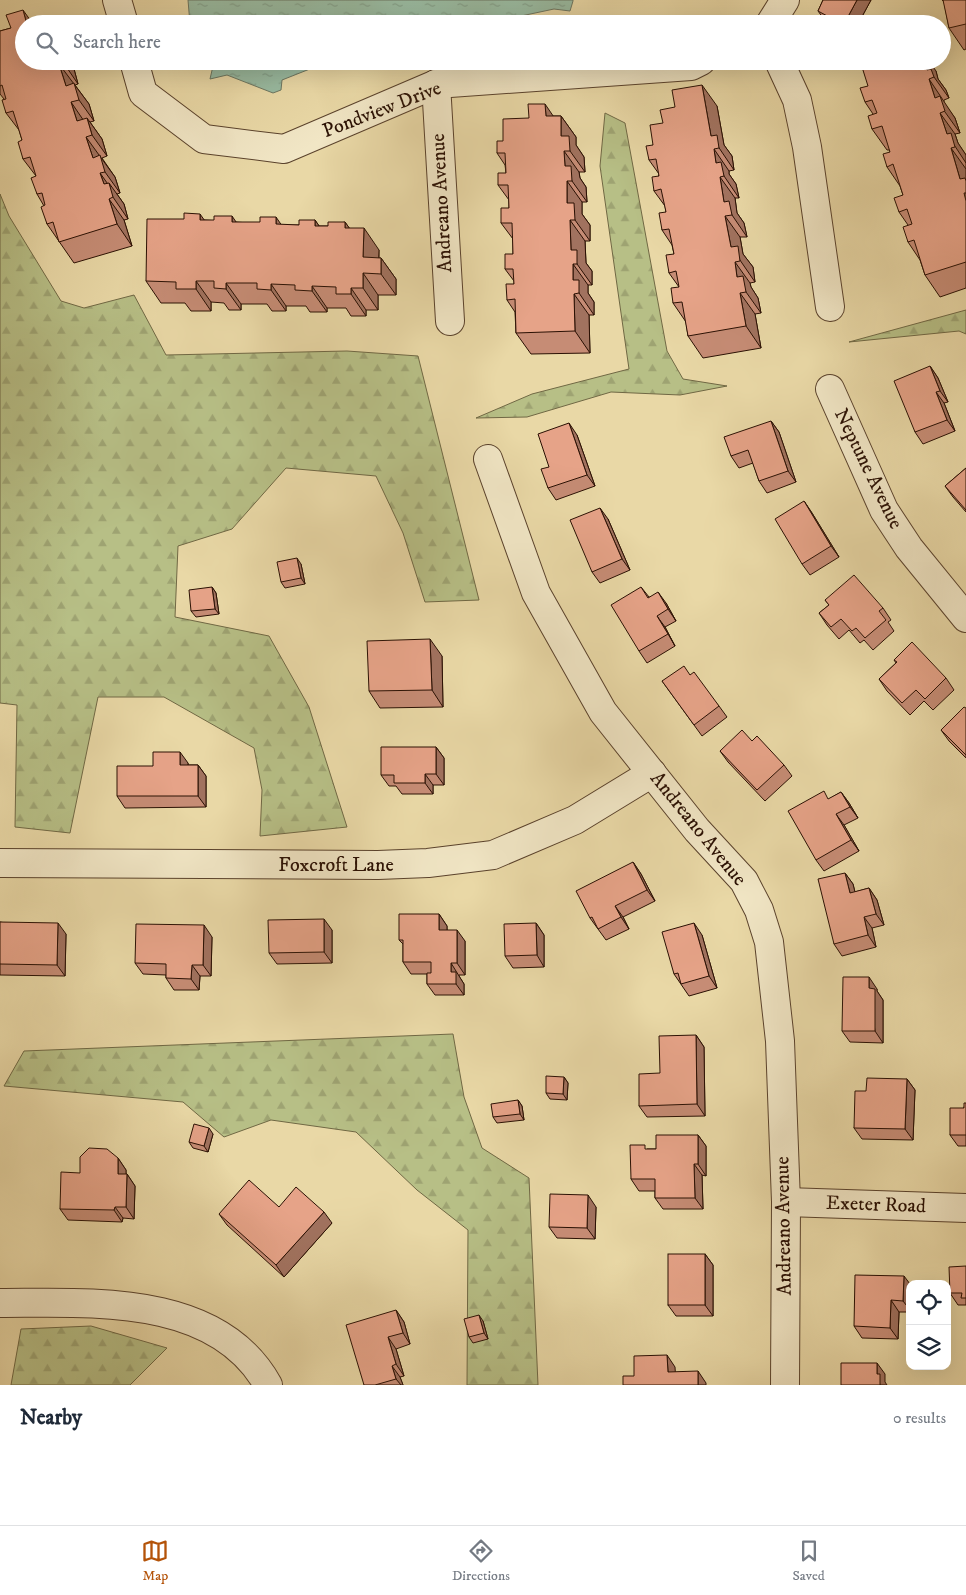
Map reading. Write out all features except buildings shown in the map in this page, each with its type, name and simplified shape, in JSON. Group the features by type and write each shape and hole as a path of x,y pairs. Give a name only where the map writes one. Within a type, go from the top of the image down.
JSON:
{"street":[{"path":"117,0 121,15"},
{"path":"776,15 785,0"},
{"name":"Pondview Drive","path":"137,70 143,93 204,139 284,149 436,84 634,70"},
{"path":"783,70 797,100 805,137 830,307"},
{"name":"Andreano Avenue","path":"436,84 450,321"},
{"name":"Neptune Avenue","path":"830,389 884,510 909,548 966,618"},
{"name":"Andreano Avenue","path":"488,459 536,593 603,712 697,830 744,881 759,910 769,942 780,1041 786,1202 786,1385"},
{"name":"Foxcroft Lane","path":"0,863 378,866 428,863 493,855 575,820 652,773"},
{"name":"Exeter Road","path":"786,1202 966,1208"},
{"path":"0,1303 85,1303 138,1306 199,1324 234,1345 260,1371 268,1385"}],"green space":[{"path":"605,113 625,123 667,351 683,379 727,386 680,395 611,392 527,417 476,418 532,394 629,369 600,166"},
{"path":"0,194 9,216 61,301 84,308 134,295 166,355 347,351 418,356 479,600 425,602 403,533 376,476 286,468 232,529 178,546 175,617 269,636 309,707 347,827 260,836 262,790 254,748 164,697 98,697 70,833 15,827 17,705 0,703"},
{"path":"966,310 966,334 959,331 849,342"},
{"path":"453,1034 464,1097 482,1148 529,1178 538,1385 467,1385 468,1230 417,1190 356,1132 271,1120 224,1137 183,1102 4,1086 24,1051"},
{"path":"91,1326 167,1348 130,1385 11,1385 21,1329"}],"water":[{"path":"188,0 573,0 570,11 554,9 526,15 189,15"},
{"path":"212,70 307,70 282,80 281,90 273,93 227,75 210,79"}]}
